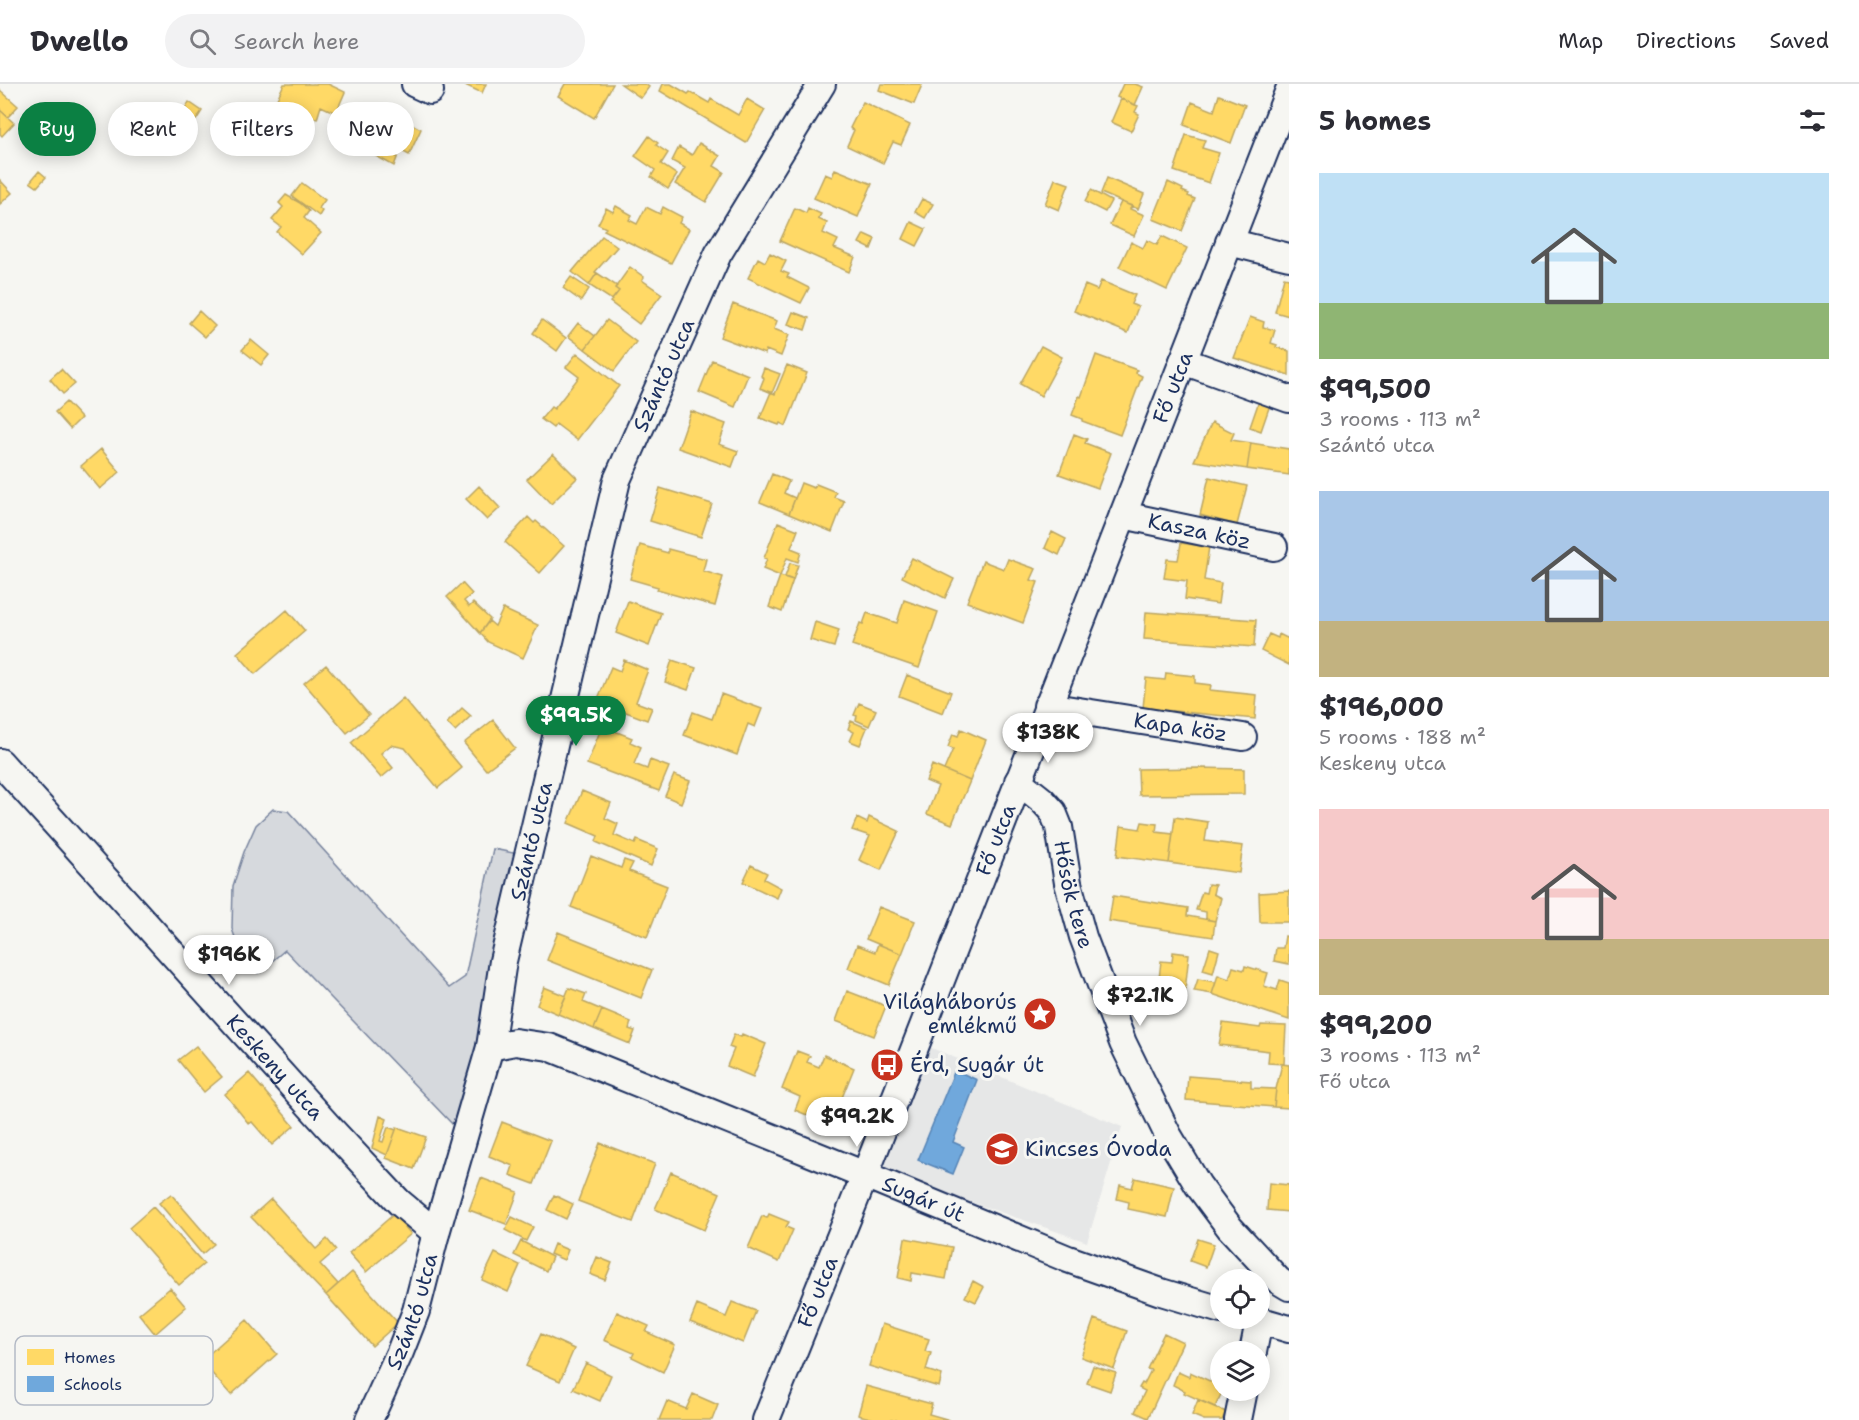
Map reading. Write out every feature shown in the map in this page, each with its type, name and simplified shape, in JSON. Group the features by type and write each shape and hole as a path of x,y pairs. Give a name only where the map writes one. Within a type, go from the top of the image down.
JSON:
{"street":[{"name":"Szántó utca","path":"369,1420 416,1311 490,1047 502,961 617,480 718,254 822,84"},
{"name":"Fő utca","path":"766,1420 865,1174 1229,242 1282,125 1289,90"},
{"path":"1229,242 1289,257"},
{"path":"1183,361 1289,399"},
{"name":"Kasza köz","path":"1123,515 1274,546"},
{"name":"Kapa köz","path":"1047,706 1243,737"},
{"name":"Keskeny utca","path":"0,762 328,1126 399,1202 436,1233"},
{"name":"Hősök tere","path":"1018,781 1053,812 1059,827 1068,883 1083,937 1123,1043 1168,1135 1198,1185 1230,1228 1279,1281 1289,1287"},
{"name":"Sugár út","path":"490,1047 515,1042 549,1047 865,1174 1068,1259 1210,1307"},
{"path":"1270,1324 1286,1329 1289,1300"},
{"path":"1238,1420 1242,1401"}],"shaded area":[{"path":"273,809 288,811 449,988 465,977 493,849 518,854 479,1047 457,1129 285,950 258,973 243,960 232,929 233,886 256,825"},
{"name":"Kincses Óvoda","path":"922,1044 1122,1127 1087,1242 881,1171"}],"building: Homes":[{"path":"284,84 328,84 345,92 341,102 327,102 327,109 321,106 317,119 315,118 315,102 276,101"},
{"path":"463,84 486,84 482,93"},
{"path":"565,84 613,84 594,118 558,96"},
{"path":"621,84 645,84 649,87 641,98"},
{"path":"663,84 671,84 709,103 711,99 738,115 747,99 765,110 746,143 660,91"},
{"path":"881,84 922,85 914,104 879,90"},
{"path":"1123,84 1143,87 1135,105 1117,97"},
{"path":"0,90 18,106 8,117 0,110"},
{"path":"1219,95 1245,105 1231,143 1184,125 1192,102 1214,111"},
{"path":"1121,99 1138,106 1135,112 1139,114 1131,131 1111,122"},
{"path":"863,102 910,125 901,145 893,142 883,163 847,146 854,130 850,128"},
{"path":"0,110 14,123 2,136 0,134"},
{"path":"414,125 421,129 414,144"},
{"path":"1186,135 1205,140 1202,148 1219,153 1209,183 1174,171"},
{"path":"649,136 658,143 656,145 668,153 661,164 677,175 668,189 651,177 655,170 635,156"},
{"path":"699,143 720,156 714,166 724,172 706,202 675,184 685,168 672,161 679,147 692,155"},
{"path":"376,156 398,156 394,166"},
{"path":"835,169 872,184 858,217 814,198 825,174 832,177"},
{"path":"39,171 46,177 37,187 30,182"},
{"path":"1107,178 1144,194 1138,209 1101,193"},
{"path":"1055,179 1069,184 1059,210 1045,204"},
{"path":"0,180 12,193 0,204"},
{"path":"1168,182 1183,189 1182,191 1189,194 1188,196 1195,199 1182,231 1153,219"},
{"path":"302,183 325,200 319,208 322,211 319,216 292,196"},
{"path":"1091,190 1111,201 1105,212 1085,202"},
{"path":"286,195 309,211 304,218 321,233 302,254 277,232 281,227 272,220 283,207 279,203"},
{"path":"922,199 933,204 925,218 915,212"},
{"path":"1121,202 1132,206 1130,209 1144,215 1134,236 1110,225"},
{"path":"616,206 632,215 629,220 637,224 646,207 660,214 663,207 682,217 679,223 689,229 671,263 604,230 606,228 598,224 606,208 613,212"},
{"path":"795,208 806,213 808,208 821,214 818,219 827,223 823,233 838,240 834,248 855,257 849,272 780,241"},
{"path":"911,222 926,229 917,246 903,239"},
{"path":"864,234 875,239 871,249 859,243"},
{"path":"602,236 617,247 595,272 597,273 589,285 572,272"},
{"path":"1162,236 1187,248 1167,290 1119,267 1131,242 1143,248 1147,240 1157,245"},
{"path":"770,253 786,261 781,271 789,274 787,277 809,288 801,303 748,278 758,258 765,262"},
{"path":"630,267 644,277 642,280 662,294 639,324 610,302 619,291 615,288"},
{"path":"597,273 617,286 615,288 619,291 612,300 589,285"},
{"path":"571,277 589,289 581,301 563,288"},
{"path":"1284,277 1289,278 1289,316 1275,312"},
{"path":"1101,281 1135,295 1131,304 1138,307 1128,333 1074,311 1085,285 1097,290"},
{"path":"733,304 777,321 774,329 789,335 781,356 766,350 765,354 720,337"},
{"path":"199,311 215,326 205,337 189,323"},
{"path":"793,312 809,318 805,330 788,324"},
{"path":"1250,317 1264,322 1263,327 1275,330 1271,343 1289,351 1289,375 1234,358"},
{"path":"542,320 566,338 557,351 533,333"},
{"path":"607,320 636,342 614,371 585,349"},
{"path":"578,323 595,336 585,349 568,336"},
{"path":"251,340 269,355 261,365 242,350"},
{"path":"1041,346 1062,357 1041,396 1020,384"},
{"path":"577,353 619,386 577,440 556,424 553,428 541,419 551,407 554,409 579,377 566,367"},
{"path":"1096,355 1137,370 1136,373 1142,376 1120,435 1072,415"},
{"path":"712,360 748,375 735,407 699,392"},
{"path":"787,365 807,373 786,426 760,418 771,392 775,394"},
{"path":"764,368 780,374 772,393 760,388 764,378 761,376"},
{"path":"61,369 75,384 63,394 50,379"},
{"path":"1260,398 1271,402 1261,431 1250,427"},
{"path":"66,402 81,418 70,429 55,412"},
{"path":"691,411 726,424 719,444 738,451 732,467 678,448"},
{"path":"1212,422 1234,433 1231,440 1251,443 1247,469 1194,461"},
{"path":"1074,434 1087,439 1085,443 1111,453 1098,488 1059,474"},
{"path":"1251,443 1289,449 1289,475 1247,469"},
{"path":"101,449 120,472 100,489 81,466"},
{"path":"553,454 577,478 551,504 527,479"},
{"path":"772,474 789,481 784,493 795,498 789,514 760,502"},
{"path":"1209,477 1247,486 1237,525 1200,515"},
{"path":"801,483 814,488 816,484 836,492 834,497 844,501 832,532 789,514"},
{"path":"479,486 500,508 487,520 466,499"},
{"path":"660,488 712,504 701,537 650,521"},
{"path":"528,517 534,523 536,521 564,546 540,573 505,542"},
{"path":"778,522 798,530 791,548 801,552 798,562 787,558 780,576 763,569 767,559 764,558"},
{"path":"1052,532 1066,539 1059,555 1045,548"},
{"path":"1181,543 1209,547 1204,580 1221,583 1218,604 1185,599 1187,581 1164,578 1167,559 1178,560"},
{"path":"640,545 668,553 668,549 706,559 703,571 723,577 715,606 657,590 658,587 630,579"},
{"path":"912,558 954,579 945,598 902,577"},
{"path":"1008,559 1036,569 1031,580 1038,582 1023,623 967,602 983,561 1004,569"},
{"path":"790,563 798,565 793,580 785,577"},
{"path":"780,576 793,580 782,612 769,607"},
{"path":"462,583 472,594 464,601 469,607 473,603 490,619 480,633 447,597"},
{"path":"904,600 938,612 919,668 852,645 860,623 863,624 867,613 897,623"},
{"path":"628,601 661,613 649,646 616,633"},
{"path":"503,609 538,625 523,658 488,642 480,633 489,621 495,626"},
{"path":"287,610 305,631 255,674 237,653"},
{"path":"1146,612 1256,620 1254,647 1144,639"},
{"path":"815,622 839,630 834,647 810,640"},
{"path":"1269,634 1278,638 1279,634 1289,639 1289,665 1261,651"},
{"path":"624,660 648,670 636,702 652,708 647,720 597,701 611,667 620,671"},
{"path":"672,660 696,668 688,690 665,682"},
{"path":"326,665 369,715 347,733 304,683"},
{"path":"1166,673 1195,676 1195,683 1211,685 1210,690 1257,695 1255,719 1143,708 1146,678 1165,680"},
{"path":"907,675 951,692 943,713 899,696"},
{"path":"721,694 762,709 755,727 748,724 737,755 684,735 693,712 712,719"},
{"path":"403,698 462,768 438,788 405,748 391,745 381,753 393,768 381,778 351,743"},
{"path":"859,703 876,710 869,726 856,720 857,716 854,715"},
{"path":"462,708 471,716 455,731 447,723"},
{"path":"493,720 515,748 486,770 464,743"},
{"path":"851,721 867,728 860,745 850,741 854,732 848,729"},
{"path":"602,726 632,738 630,742 641,747 634,764 647,769 650,760 669,767 659,791 587,764"},
{"path":"961,729 986,740 970,781 944,770 953,749 948,747 953,734 958,736"},
{"path":"932,765 970,781 952,824 927,814 938,786 926,781"},
{"path":"1138,769 1244,769 1244,794 1139,795"},
{"path":"674,775 690,781 681,803 665,796"},
{"path":"582,791 611,803 605,818 618,824 614,835 635,844 637,840 658,849 651,866 596,842 598,836 568,823"},
{"path":"869,817 899,831 881,870 859,860 870,836 852,830 857,818 867,823"},
{"path":"1175,817 1208,822 1205,841 1243,846 1239,873 1169,863"},
{"path":"1142,822 1157,824 1156,832 1173,834 1169,863 1117,856 1121,826 1140,829"},
{"path":"591,856 621,868 624,860 633,863 629,871 667,886 647,937 571,907"},
{"path":"751,865 767,873 764,879 781,888 777,898 743,882"},
{"path":"1208,884 1215,885 1213,894 1221,898 1215,921 1206,919 1206,912 1196,910 1202,892 1206,893"},
{"path":"1289,891 1289,922 1260,922 1259,893"},
{"path":"1113,896 1188,908 1187,916 1215,921 1213,937 1109,921"},
{"path":"879,907 915,921 902,954 866,939"},
{"path":"558,932 652,970 641,998 547,960"},
{"path":"1285,936 1289,937 1289,964 1274,961 1276,948 1283,948"},
{"path":"878,944 902,954 889,985 848,968 857,945 875,952"},
{"path":"1210,948 1219,951 1213,973 1203,970"},
{"path":"1173,952 1189,954 1185,991 1158,988 1161,961 1172,962"},
{"path":"1245,966 1268,973 1264,986 1277,990 1280,980 1289,983 1289,1020 1212,994 1218,975 1229,979 1233,967 1244,970"},
{"path":"1198,979 1216,982 1212,994 1194,991"},
{"path":"544,987 566,996 558,1014 537,1005"},
{"path":"569,988 586,994 583,1002 602,1010 594,1029 558,1014"},
{"path":"847,991 886,1006 874,1036 836,1021"},
{"path":"602,1010 631,1022 629,1029 635,1031 630,1044 594,1029"},
{"path":"1223,1023 1260,1028 1261,1025 1286,1026 1284,1064 1268,1063 1269,1051 1219,1045"},
{"path":"734,1034 741,1037 742,1034 766,1044 753,1077 727,1066 734,1049 729,1047"},
{"path":"196,1046 222,1077 204,1092 178,1060"},
{"path":"797,1051 810,1056 807,1062 819,1067 824,1055 854,1068 831,1125 795,1110 800,1097 782,1089"},
{"path":"1282,1064 1289,1065 1289,1108 1274,1107"},
{"path":"249,1073 294,1126 272,1145 252,1122 249,1124 225,1094"},
{"path":"1188,1076 1251,1081 1251,1088 1276,1089 1274,1107 1186,1100"},
{"path":"380,1116 387,1119 380,1141 383,1142 388,1127 396,1130 387,1155 372,1148"},
{"path":"502,1122 551,1141 534,1184 510,1175 513,1166 489,1156"},
{"path":"397,1127 426,1137 414,1169 386,1158"},
{"path":"600,1143 655,1164 633,1222 578,1201"},
{"path":"671,1172 720,1193 704,1230 655,1209"},
{"path":"481,1178 518,1192 506,1224 469,1210"},
{"path":"1135,1178 1174,1187 1167,1217 1128,1209 1129,1202 1117,1199 1120,1185 1132,1188"},
{"path":"1269,1183 1289,1185 1289,1212 1267,1210"},
{"path":"171,1194 214,1244 202,1254 159,1203"},
{"path":"554,1195 573,1204 566,1219 547,1210"},
{"path":"271,1199 316,1249 327,1239 336,1250 320,1264 338,1284 326,1295 251,1217"},
{"path":"153,1207 204,1264 179,1285 129,1228"},
{"path":"394,1214 411,1234 366,1272 349,1253"},
{"path":"769,1214 789,1222 786,1227 793,1230 779,1262 748,1248 762,1216 767,1218"},
{"path":"512,1217 533,1227 526,1241 505,1230"},
{"path":"905,1238 952,1247 946,1279 912,1273 911,1281 898,1278"},
{"path":"1198,1239 1214,1244 1206,1267 1190,1261"},
{"path":"521,1241 552,1257 546,1271 514,1255"},
{"path":"554,1244 568,1250 564,1260 550,1254"},
{"path":"495,1253 520,1265 508,1292 482,1280"},
{"path":"597,1257 612,1263 605,1280 590,1274"},
{"path":"352,1272 398,1323 372,1346 326,1295"},
{"path":"973,1281 984,1287 976,1302 965,1297"},
{"path":"170,1288 186,1307 155,1334 139,1314"},
{"path":"732,1302 756,1311 743,1343 690,1322 697,1305 726,1317"},
{"path":"617,1312 649,1326 646,1332 675,1345 663,1372 632,1357 634,1353 604,1340"},
{"path":"1094,1319 1127,1331 1114,1369 1081,1357"},
{"path":"247,1320 277,1354 231,1395 213,1375 213,1350"},
{"path":"882,1324 929,1339 925,1351 931,1353 926,1370 942,1375 939,1387 869,1366"},
{"path":"1164,1333 1183,1342 1148,1418 1135,1412 1145,1391 1139,1388 1142,1383 1144,1384 1151,1370 1147,1369"},
{"path":"541,1334 574,1349 560,1381 526,1366"},
{"path":"586,1363 611,1375 600,1401 573,1389"},
{"path":"1093,1366 1116,1373 1110,1391 1087,1383"},
{"path":"1178,1372 1189,1377 1190,1372 1210,1381 1210,1401 1218,1401 1215,1407 1184,1393 1185,1391 1173,1385"},
{"path":"866,1386 932,1404 929,1414 950,1420 878,1420 858,1415"},
{"path":"693,1394 718,1405 712,1420 659,1420 667,1401 686,1409"},
{"path":"1198,1400 1226,1412 1222,1420 1204,1420 1192,1415"}],"building: Schools":[{"path":"955,1070 977,1080 953,1142 964,1147 953,1174 918,1160"}],"place":[{"name":"Világháborús emlékmű","path":"1040,1014"},
{"name":"Érd, Sugár út","path":"887,1065"},
{"name":"Kincses Óvoda","path":"1002,1149"}]}
